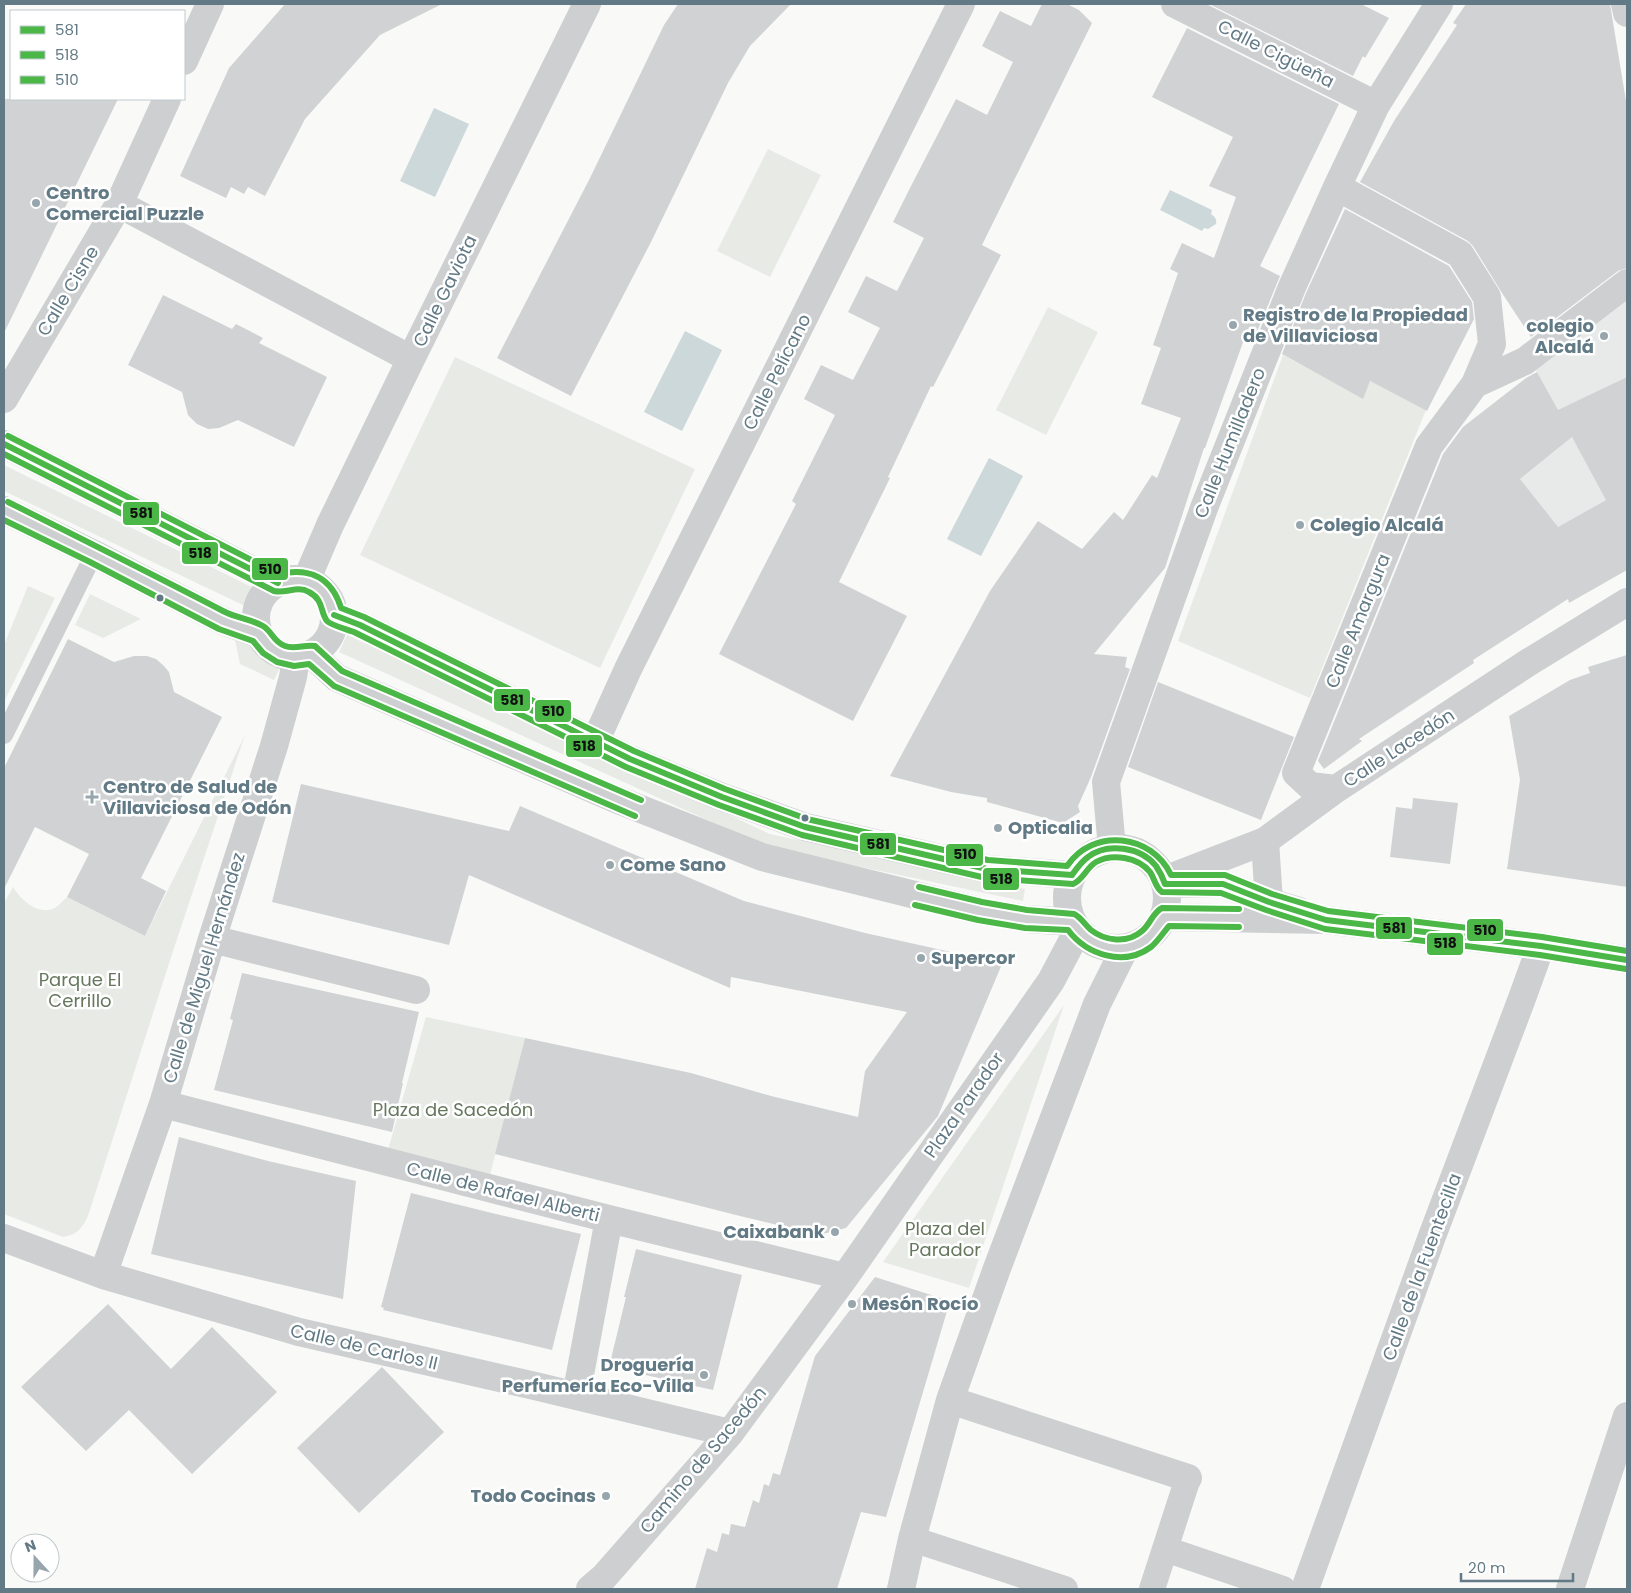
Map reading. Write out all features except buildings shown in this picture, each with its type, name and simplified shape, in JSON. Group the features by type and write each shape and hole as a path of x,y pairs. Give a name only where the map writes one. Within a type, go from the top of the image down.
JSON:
{"street":[{"path":"185,59 210,4"},
{"name":"Calle Gaviota","path":"306,581 330,525 411,359 588,4"},
{"name":"Calle Pelícano","path":"595,742 629,667 961,4"},
{"name":"Calle Cigüeña","path":"1175,4 1376,105"},
{"name":"Calle Humilladero","path":"1112,848 1106,782 1204,508 1292,287 1337,187 1376,105 1439,4"},
{"path":"1625,4 1627,13"},
{"name":"Calle Cisne","path":"4,399 119,204 167,100"},
{"path":"1337,187 1460,254 1487,297 1492,344 1475,384"},
{"path":"119,204 411,359"},
{"name":"Calle Amargura","path":"1336,789 1310,786 1296,773 1429,446 1475,384 1525,361 1627,284"},
{"path":"4,444 278,583"},
{"path":"4,510 223,621 259,634"},
{"path":"297,579 306,581 317,585 326,593 332,604 334,615 332,631 324,645 304,656 284,657 265,644 259,634 256,620 258,604 266,592 278,583 297,579"},
{"name":"Calle Lacedón","path":"1165,882 1265,841 1336,789 1529,662 1627,602"},
{"path":"334,615 360,625 630,759 722,797 805,827 987,868 1072,875"},
{"path":"304,656 337,678 613,798 762,857 980,911 1075,926"},
{"name":"Calle de Miguel Hernández","path":"103,1275 163,1104 212,939 274,746 293,678 304,656"},
{"path":"1265,841 1269,902"},
{"path":"1112,848 1135,851 1154,864 1165,882 1167,901 1164,917 1154,931 1141,942 1125,948 1108,948 1091,942 1075,926 1067,907 1067,891 1072,875 1082,862 1096,852 1112,848"},
{"path":"1165,882 1223,884 1269,902 1326,920"},
{"path":"1164,917 1326,920 1541,946 1627,960"},
{"name":"Plaza Parador","path":"845,1277 1051,981 1075,926"},
{"path":"212,939 416,990"},
{"name":"Calle de la Fuentecilla","path":"1306,1589 1431,1238 1541,946"},
{"path":"902,1589 912,1539 950,1400 996,1271 1097,1004 1125,948"},
{"name":"Calle de Rafael Alberti","path":"163,1104 609,1219 845,1277"},
{"path":"576,1396 609,1219"},
{"name":"Calle de Carlos II","path":"4,1238 103,1275 299,1332 730,1433"},
{"name":"Camino de Sacedón","path":"603,1585 730,1433 845,1277"},
{"path":"950,1400 1188,1478 1152,1589"},
{"path":"1570,1589 1627,1416"},
{"path":"912,1539 1065,1589"},
{"path":"1165,1549 1283,1589"}],"lane":[{"path":"4,735 94,554"}],"shaded area":[{"path":"434,108 469,124 435,197 400,181"},
{"path":"1170,190 1212,210 1211,214 1215,218 1216,224 1208,229 1204,228 1202,231 1160,210"},
{"name":"colegio Alcalá","path":"1627,301 1627,377 1558,411 1536,370"},
{"path":"685,331 722,350 682,431 644,412"},
{"path":"1572,437 1613,496 1535,540 1517,507 1534,497 1520,479"},
{"path":"989,458 1023,476 981,556 947,539"}],"green space":[{"path":"768,149 821,175 770,277 717,251"},
{"path":"1048,307 1098,332 1046,435 996,410"},
{"name":"Colegio Alcalá","path":"1283,355 1362,398 1370,381 1426,410 1310,698 1178,641"},
{"path":"455,357 695,469 600,668 360,555"},
{"path":"4,465 254,588 245,606 4,491"},
{"path":"28,586 55,598 4,702 4,645"},
{"path":"90,594 141,619 103,638 75,625"},
{"path":"231,621 289,649 274,680 240,664"},
{"path":"347,635 770,834 1025,889 1023,901 766,847 339,652"},
{"name":"Parque El Cerrillo","path":"245,735 86,1221 75,1233 63,1237 4,1214 4,903 13,887 25,901 42,910 55,908 67,897 145,936"},
{"name":"Plaza del Parador","path":"1064,1005 969,1288 883,1262"},
{"name":"Plaza de Sacedón","path":"426,1017 525,1038 490,1175 388,1150"}],"transit line":[{"name":"510","path":"8,436 279,574 300,572 318,577 332,589 341,608 364,617 634,751 725,789 807,819 988,860 1067,866 1078,854 1092,845 1106,841 1122,841 1137,844 1150,851 1162,861 1171,875 1225,875 1272,894 1328,911 1542,937 1627,951"},
{"name":"581","path":"4,444 278,583"},
{"name":"518","path":"4,454 274,591 300,589 309,592 317,599 329,623 356,633 626,767 719,805 802,835 986,878 1073,884 1096,862 1102,859 1124,858 1145,867 1162,892 1221,893 1325,929 1540,955 1626,969"},
{"name":"510","path":"8,502 223,611 263,626 281,644 289,647 315,646 342,671 641,800"},
{"name":"518","path":"4,520 219,629 253,641 263,653 277,662 294,666 309,664 334,686 635,816"},
{"name":"581","path":"334,615 360,625 630,759 722,797 805,827 987,869 1072,875"},
{"name":"581","path":"1072,875 1088,857 1096,852 1114,848 1142,854 1156,866 1165,884"},
{"name":"581","path":"1165,884 1223,884 1269,902 1326,920 1541,946 1627,960"},
{"name":"510","path":"919,887 982,902 1027,910 1074,914 1097,934 1116,940 1136,935 1145,928 1156,912 1162,908 1239,909"},
{"name":"518","path":"915,905 978,920 1025,928 1068,930 1076,939 1095,952 1118,957 1140,953 1151,947 1169,926 1239,927"}],"place":[{"name":"Centro Comercial Puzzle","path":"36,203"},
{"name":"Registro de la Propiedad de Villaviciosa","path":"1233,325"},
{"name":"colegio Alcalá","path":"1604,336"},
{"name":"Colegio Alcalá","path":"1300,525"},
{"name":"Centro de Salud de Villaviciosa de Odón","path":"92,797"},
{"name":"Opticalia","path":"998,828"},
{"name":"Come Sano","path":"610,865"},
{"name":"Supercor","path":"921,958"},
{"name":"Caixabank","path":"835,1232"},
{"name":"Mesón Rocío","path":"852,1304"},
{"name":"Droguería Perfumería Eco-Villa","path":"704,1375"},
{"name":"Todo Cocinas","path":"606,1496"}]}
